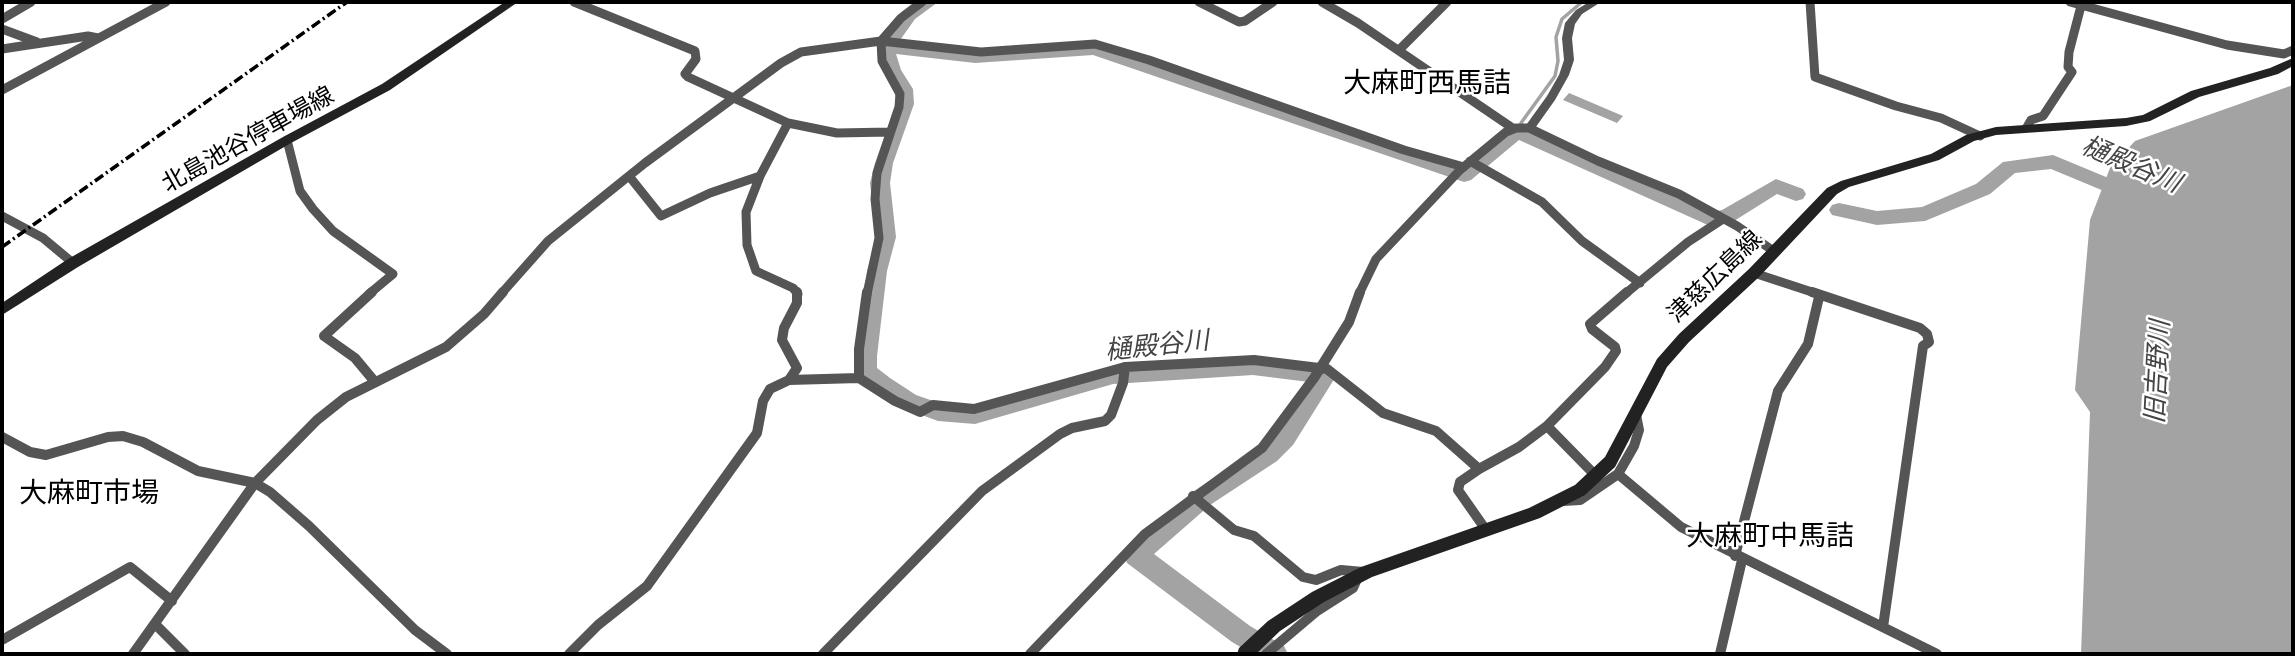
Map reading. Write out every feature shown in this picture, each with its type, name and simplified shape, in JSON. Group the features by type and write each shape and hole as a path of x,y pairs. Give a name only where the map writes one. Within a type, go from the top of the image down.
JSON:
{"main road":[{"name":"北島池谷停車場線","path":"2,310 74,263 287,140 386,87 512,2"},
{"name":"津慈広島線","path":"1245,654 1274,626 1307,604 1363,575 1563,500 1597,476 1610,462 1662,363 1684,338 1775,252 1832,191 1845,184 1935,157 1980,135 2027,127 2126,122 2146,118 2195,94 2274,71 2293,62"}],"street":[{"path":"2,19 31,2"},
{"path":"2,90 166,2"},
{"path":"574,2 695,51 696,59 685,74 788,123 837,133 890,132"},
{"path":"860,374 859,349 865,303 879,238 875,199 877,173 899,107 900,94 882,61 888,41 901,18 922,2"},
{"path":"1199,2 1239,22 1245,21 1273,2"},
{"path":"1322,2 1521,128 1679,194 1775,252"},
{"path":"1399,50 1447,2"},
{"path":"1030,654 1129,549 1193,496 1262,448 1318,373 1349,322 1366,277 1376,259 1462,168 1506,132 1521,128 1551,98 1569,60 1567,37 1570,23 1579,12 1596,2"},
{"path":"1810,2 1815,77 1896,106 1941,118 1980,135"},
{"path":"2070,2 2227,45 2284,54 2293,50"},
{"path":"2027,127 2031,120 2043,116 2072,72 2068,67 2069,52 2081,6"},
{"path":"2,29 38,43"},
{"path":"2,49 88,36 99,38"},
{"path":"133,654 255,483 317,420 346,397 446,347 468,330 548,242 733,99 794,55 815,48 888,41 981,52 1082,43 1102,46 1462,168 1542,202 1582,241 1640,283"},
{"path":"788,123 760,176 746,212 747,245 756,271 793,288 798,294 782,340 792,376"},
{"path":"287,140 300,191 313,209 333,231 393,274 324,336 355,358 375,382"},
{"path":"629,177 661,216 710,193 760,176"},
{"path":"2,216 43,238 74,263"},
{"path":"1486,530 1458,490 1460,482 1519,447 1546,426 1600,373 1616,351 1590,324 1720,218"},
{"path":"1754,273 1819,297 1920,328 1927,334 1929,342 1923,346 1883,627"},
{"path":"1720,654 1739,558 1778,391 1808,344 1819,297"},
{"path":"569,654 598,625 647,586 757,433 763,401 770,389 792,376 860,374 913,410 974,409 1125,372 1254,360 1318,373 1327,369 1383,413 1436,431 1479,469"},
{"path":"822,654 982,491 1060,434 1072,428 1105,421 1111,415 1125,372"},
{"path":"1563,500 1580,500 1621,476 1639,429 1636,415"},
{"path":"1546,426 1597,476"},
{"path":"2,437 30,452 46,455 60,453 108,436 123,436 143,442 198,471 255,483 270,492 309,526 415,630 447,654"},
{"path":"1621,476 1681,527 1937,654"},
{"path":"1193,496 1234,530 1254,536 1303,577 1316,580 1341,570 1363,575 1353,588 1317,611 1270,651"},
{"path":"2,640 130,567 172,601"},
{"path":"155,624 185,654"},
{"path":"1270,651 1286,654"}],"water":[{"name":"旧吉野川","path":"2293,85 2293,654 2081,654 2090,412 2075,390 2090,220 2110,168 2135,141"},
{"path":"1569,93 1623,116 1617,123 1563,100"}],"waterway":[{"name":"樋殿谷川","path":"886,47 909,15 930,2"},
{"path":"1521,133 1521,123 1555,76 1558,61 1556,37 1562,19 1582,2"},
{"name":"樋殿谷川","path":"886,47 975,57 1094,49 1464,175 1510,135 1521,133 1710,219 1727,216 1776,186 1796,194"},
{"name":"樋殿谷川","path":"886,47 892,70 904,89 905,104 884,163 880,183 886,237 877,271 866,372 882,384 908,401 938,412 975,415 1113,375 1253,366 1325,375 1285,438 1269,454 1202,498 1136,555 1241,634 1275,654"},
{"name":"樋殿谷川","path":"1839,210 1877,218 1925,214 1983,189 2010,167 2053,162 2128,194"}],"railway":[{"path":"2,247 347,2"}],"district":[{"name":"大麻町西馬詰","path":"1427,84"},
{"name":"大麻町市場","path":"89,494"},
{"name":"大麻町中馬詰","path":"1770,537"}]}
